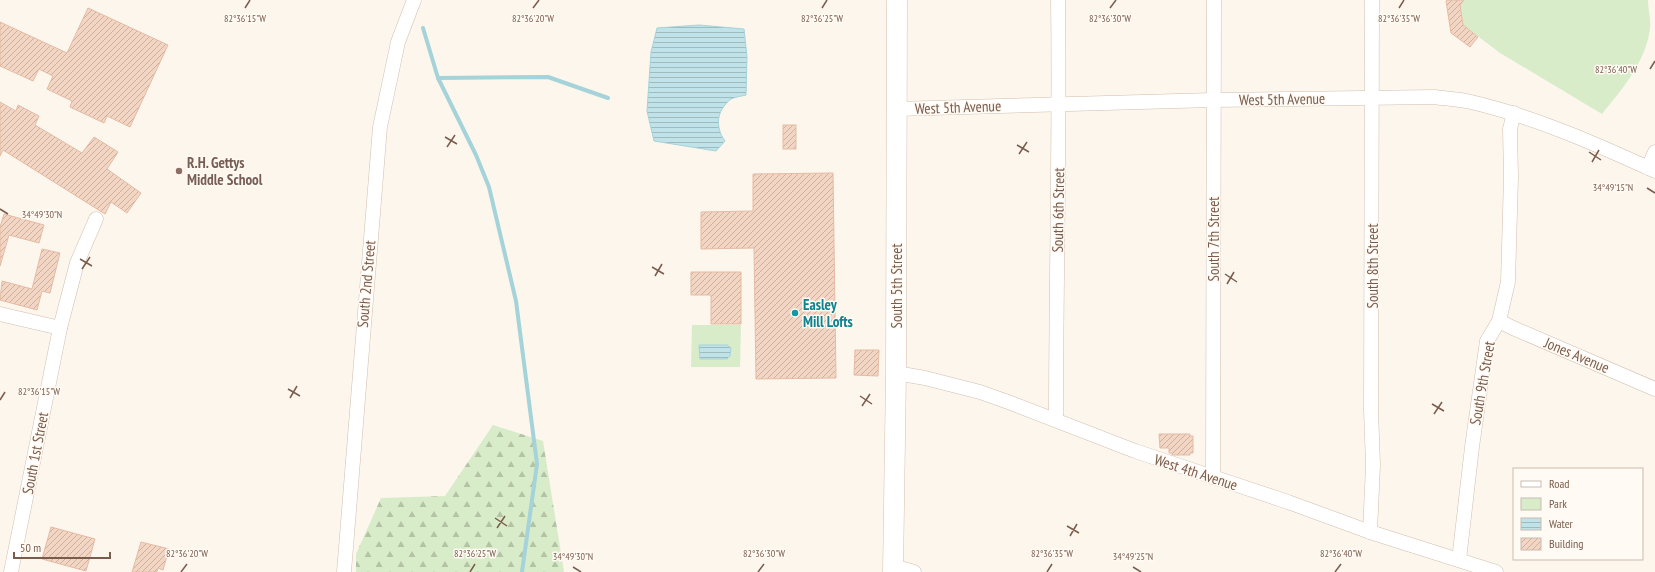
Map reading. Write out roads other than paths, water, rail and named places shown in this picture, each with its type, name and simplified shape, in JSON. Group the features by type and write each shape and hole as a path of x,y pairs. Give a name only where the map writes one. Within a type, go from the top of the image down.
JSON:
{"street":[{"name":"South 2nd Street","path":"344,572 380,127 398,42 414,0"},
{"name":"South 5th Street","path":"893,569 896,373 897,0"},
{"name":"South 6th Street","path":"1056,420 1056,279 1059,105 1058,0"},
{"name":"South 7th Street","path":"1213,477 1214,0"},
{"name":"South 8th Street","path":"1370,532 1373,464 1371,283 1372,0"},
{"name":"West 5th Avenue","path":"896,109 1213,100 1435,97 1470,102 1514,113 1652,169"},
{"name":"South 9th Street","path":"1459,560 1472,447 1487,341 1499,320 1508,282 1511,184 1510,129 1514,113"},
{"path":"1652,169 1655,152"},
{"name":"South 1st Street","path":"11,572 60,328 78,262 96,219"},
{"path":"0,314 60,328"},
{"name":"Jones Avenue","path":"1499,320 1513,328 1655,389"},
{"name":"West 4th Avenue","path":"896,373 925,378 980,392 1135,451 1288,502 1370,532 1496,572"},
{"path":"893,569 914,572"}],"water":[{"path":"699,25 744,29 747,57 746,95 731,99 722,109 719,125 725,141 716,151 654,141 647,111 651,52 657,28"},
{"path":"699,345 727,345 731,348 730,356 727,359 700,359"}],"waterway":[{"path":"423,28 438,78 476,155 489,187 516,301 537,464 522,572"},
{"path":"438,78 548,77 608,98"}],"place":[{"name":"R.H. Gettys Middle School","path":"179,171"},
{"name":"Easley Mill Lofts","path":"795,313"}]}
